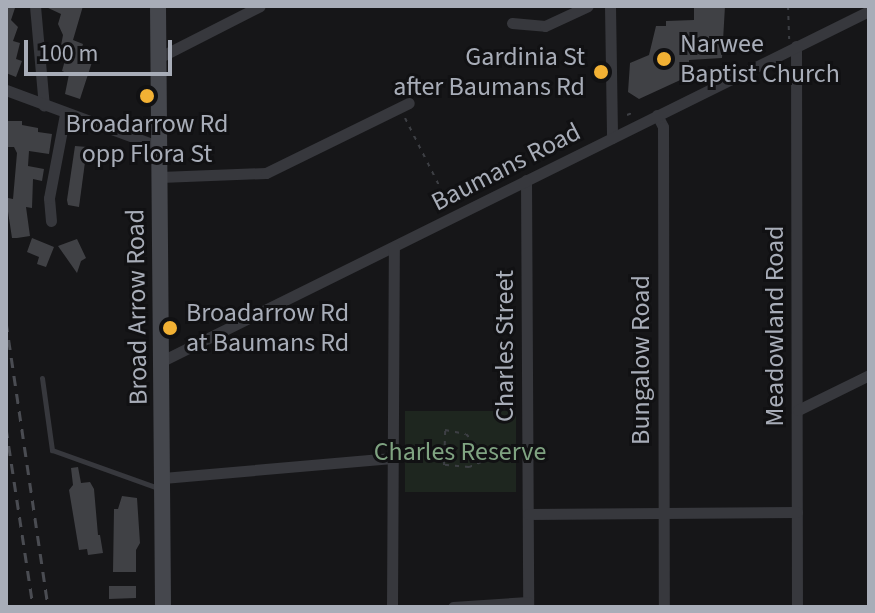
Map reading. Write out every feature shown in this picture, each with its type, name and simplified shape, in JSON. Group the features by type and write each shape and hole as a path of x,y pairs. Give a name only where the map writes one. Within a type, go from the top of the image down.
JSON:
{"street":[{"path":"35,6 44,106"},
{"name":"Broad Arrow Road","path":"158,6 163,607"},
{"path":"158,58 260,6"},
{"path":"512,23 545,26 588,6"},
{"path":"610,6 612,138"},
{"name":"Baumans Road","path":"162,361 869,11"},
{"name":"Meadowland Road","path":"795,46 797,607"},
{"path":"6,90 160,147"},
{"path":"160,177 266,173 405,105"},
{"path":"51,221 49,198 65,114"},
{"name":"Bungalow Road","path":"657,115 663,127 664,607"},
{"name":"Charles Street","path":"526,180 528,605"},
{"path":"392,607 394,247"},
{"path":"798,410 869,375"},
{"path":"163,484 392,458"},
{"path":"528,514 797,512"},
{"path":"453,607 528,605"}],"lane":[{"path":"42,378 52,450 163,484"}],"path":[{"path":"788,6 788,35 795,46"},
{"path":"405,105 455,217"},
{"path":"627,115 632,113"},
{"path":"443,432 464,432 481,450 482,459 469,467 444,465 443,432"}],"green space":[{"name":"Charles Reserve","path":"405,411 516,411 516,492 405,492"}],"building":[{"path":"6,6 15,8 11,20 18,27 13,41 20,43 16,59 22,61 16,77 6,73"},
{"path":"44,6 83,6 73,40 83,44 80,54 93,59 80,99 65,94 69,74 62,71 67,53 60,51 63,35 58,24 61,14"},
{"name":"Narwee Baptist Church","path":"694,6 725,6 722,58 689,60 689,76 639,99 628,92 630,63 649,55 656,26 666,26 666,21 694,20"},
{"path":"6,121 22,121 22,125 38,128 38,132 52,134 49,154 29,151 28,166 44,169 42,181 33,179 32,208 26,207 30,236 17,238 12,238 7,205 8,198 13,199 17,153 14,147 6,147"},
{"path":"75,146 87,147 79,207 68,205 67,200"},
{"path":"32,238 54,247 46,267 37,264 39,257 27,252"},
{"path":"77,239 86,258 81,261 77,273 58,246"},
{"path":"78,467 81,483 90,482 94,489 98,535 103,553 88,555 87,549 79,550 69,490 73,485 71,468"},
{"path":"122,496 137,498 140,543 136,550 136,572 113,572 114,509 118,509"},
{"path":"109,586 136,586 136,598 109,599"}],"railway":[{"path":"6,322 48,607"},
{"path":"6,428 33,607"}],"place":[{"name":"Narwee Baptist Church","path":"664,59"},
{"name":"Gardinia St after Baumans Rd","path":"601,72"},
{"name":"Broadarrow Rd opp Flora St","path":"147,96"},
{"name":"Broadarrow Rd at Baumans Rd","path":"170,328"}]}
